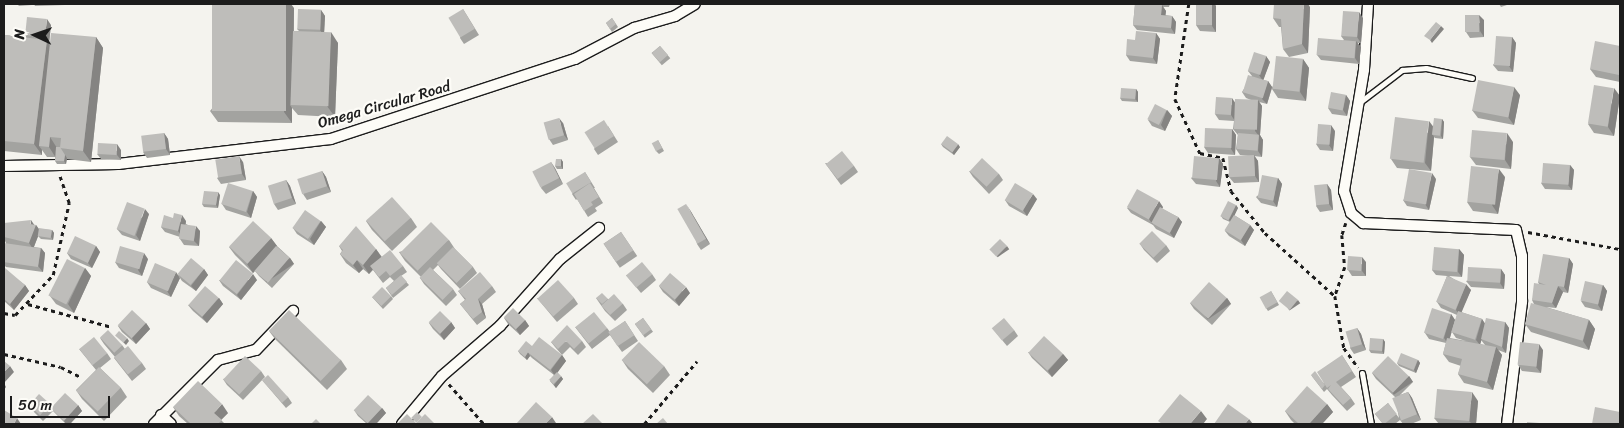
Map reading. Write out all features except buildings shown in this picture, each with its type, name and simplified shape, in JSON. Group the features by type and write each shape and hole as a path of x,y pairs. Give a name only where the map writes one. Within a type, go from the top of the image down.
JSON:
{"street":[{"name":"Omega Circular Road","path":"4,166 118,164 330,139 575,59 634,28 675,16 695,4"},
{"path":"1368,4 1358,104 1344,191 1351,212 1363,223 1516,230 1522,256 1522,302 1507,424"},
{"path":"402,424 442,376 500,326 560,259 599,228"},
{"path":"154,424 218,360 256,350 292,311"},
{"path":"161,415 172,424"}],"lane":[{"path":"1358,104 1402,70 1426,68 1472,78"},
{"path":"1362,373 1371,424"}],"path":[{"path":"1189,4 1175,99 1200,153 1224,158 1231,191 1265,233 1335,296"},
{"path":"4,313 15,314 28,304 53,275 69,203 56,166"},
{"path":"1351,212 1342,235 1345,267 1335,296 1344,348 1362,373"},
{"path":"1516,230 1620,249"},
{"path":"28,304 112,327"},
{"path":"4,354 61,367 81,377"},
{"path":"644,424 696,361"},
{"path":"442,376 484,424"}]}
